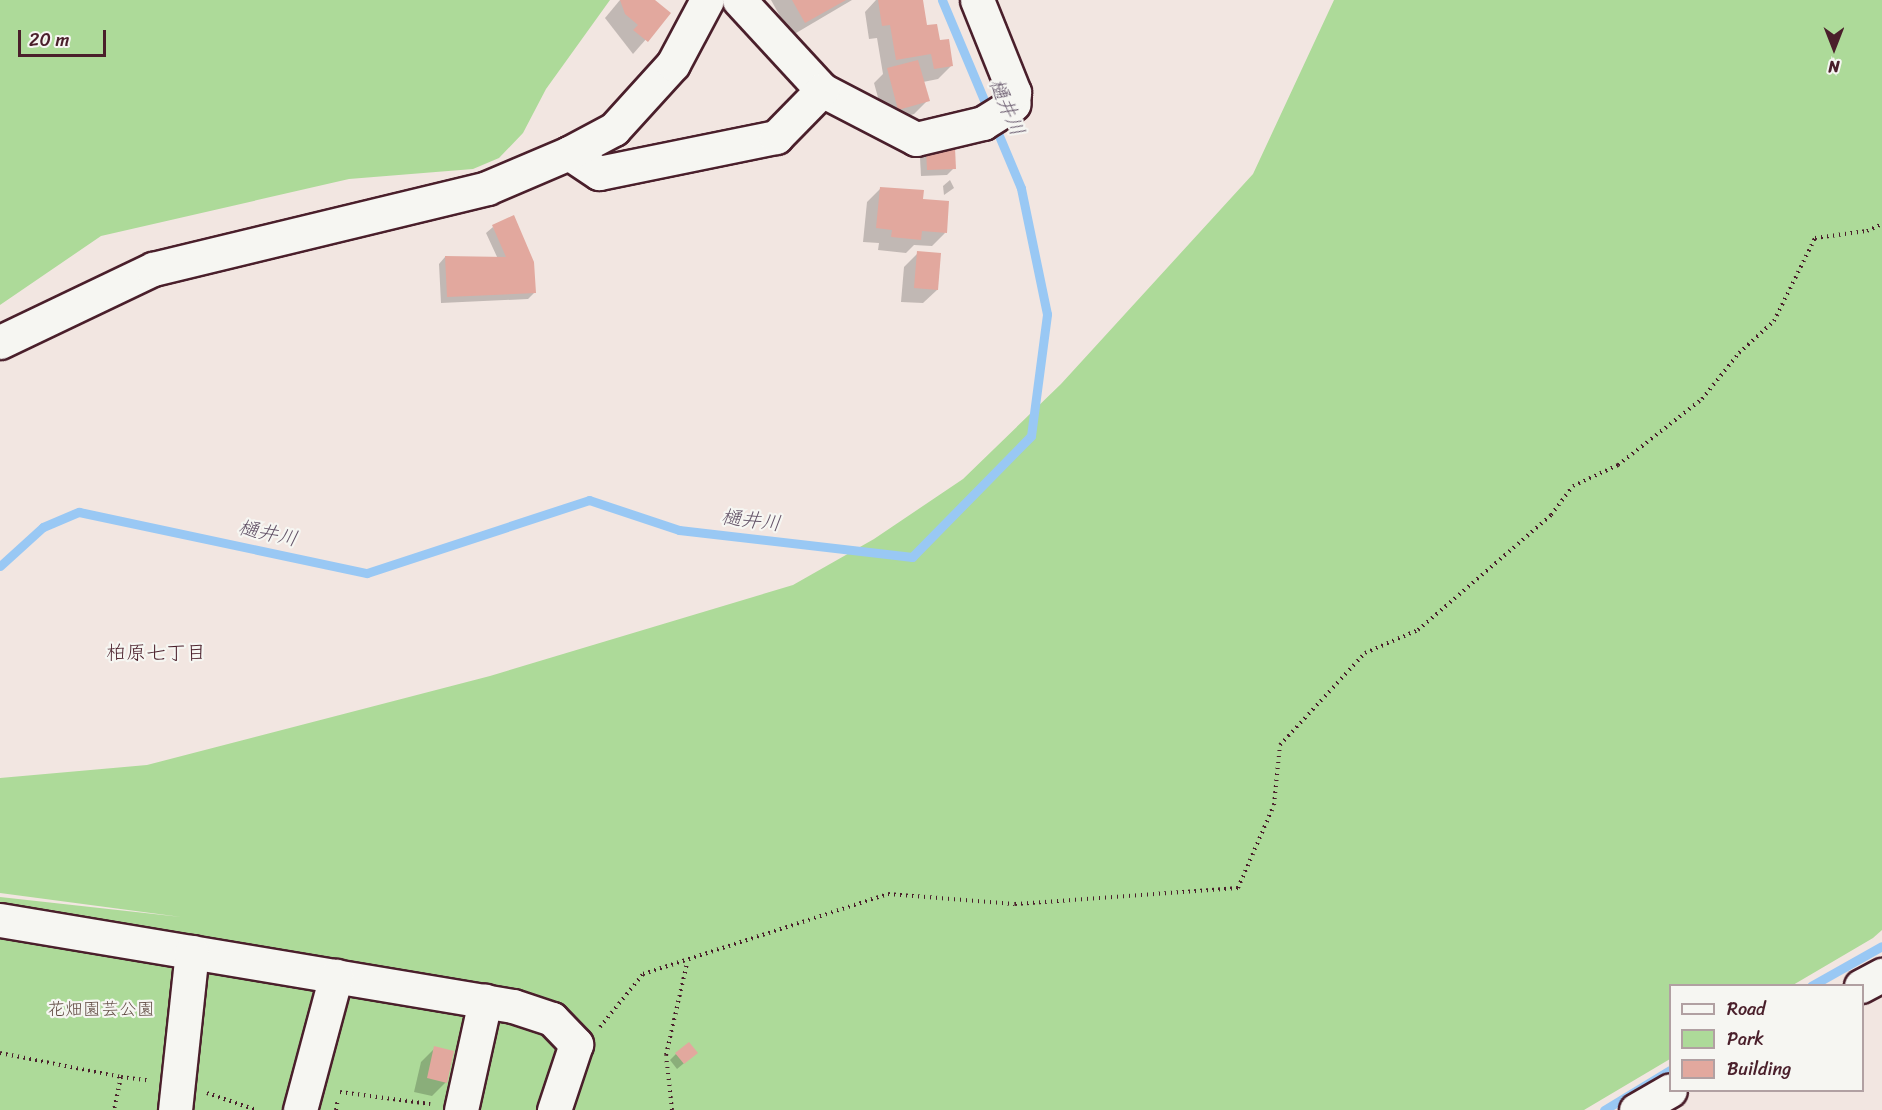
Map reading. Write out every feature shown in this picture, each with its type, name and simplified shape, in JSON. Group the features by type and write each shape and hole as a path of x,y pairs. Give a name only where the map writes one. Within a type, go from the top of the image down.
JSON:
{"street":[{"path":"0,342 153,268 487,188 569,153 614,129 673,64 707,0"},
{"path":"739,0 822,90 916,139 983,123 1013,104 1014,92 977,0"},
{"path":"569,153 599,173 776,137 822,90"},
{"path":"0,920 485,1001 552,1019 576,1044 554,1110"},
{"path":"175,1110 192,952"},
{"path":"1864,984 1882,975"},
{"path":"300,1110 336,976"},
{"path":"461,1110 485,1001"},
{"path":"1636,1110 1669,1091"}],"path":[{"path":"576,1044 598,1030 643,974 687,963 888,894 1015,904 1238,888 1274,805 1280,745 1365,653 1418,630 1551,515 1573,486 1618,465 1695,406 1774,321 1815,238 1867,231 1882,224"},
{"path":"672,1110 666,1055 687,963"},
{"path":"0,1053 121,1077 114,1110"},
{"path":"336,1110 340,1089 461,1110"}],"green space":[{"path":"0,0 610,0 546,89 523,133 499,158 473,169 349,179 101,236 0,305"},
{"name":"花畑園芸公園","path":"1334,0 1882,0 1882,930 1873,938 1795,984 1669,984 1669,1060 1584,1110 0,1110 0,897 181,917 0,893 0,778 147,765 490,676 793,585 874,539 963,479 1061,384 1253,174"}],"building":[{"path":"620,0 655,0 671,13 648,42 633,30 638,25 625,14"},
{"path":"792,0 846,0 805,23"},
{"path":"878,0 923,0 927,25 937,24 940,40 949,39 953,66 934,69 931,54 896,60 890,25 882,26"},
{"path":"918,60 930,101 898,110 887,68"},
{"path":"955,148 956,169 927,170 926,150"},
{"path":"880,187 924,190 923,199 949,201 947,233 922,231 921,240 891,237 892,230 876,228"},
{"path":"514,215 534,262 536,293 447,297 445,256 506,257 492,225"},
{"path":"917,251 941,253 938,290 914,288"},
{"path":"689,1042 698,1053 684,1064 675,1053"},
{"path":"434,1046 454,1051 447,1083 427,1078"}],"waterway":[{"name":"樋井川","path":"0,566 43,527 79,512 367,573 589,500 679,530 912,557 1031,436 1047,314 1021,188 942,0"},
{"path":"1815,984 1882,946"},
{"path":"1604,1110 1669,1071"}],"district":[{"name":"柏原七丁目","path":"156,652"}]}
